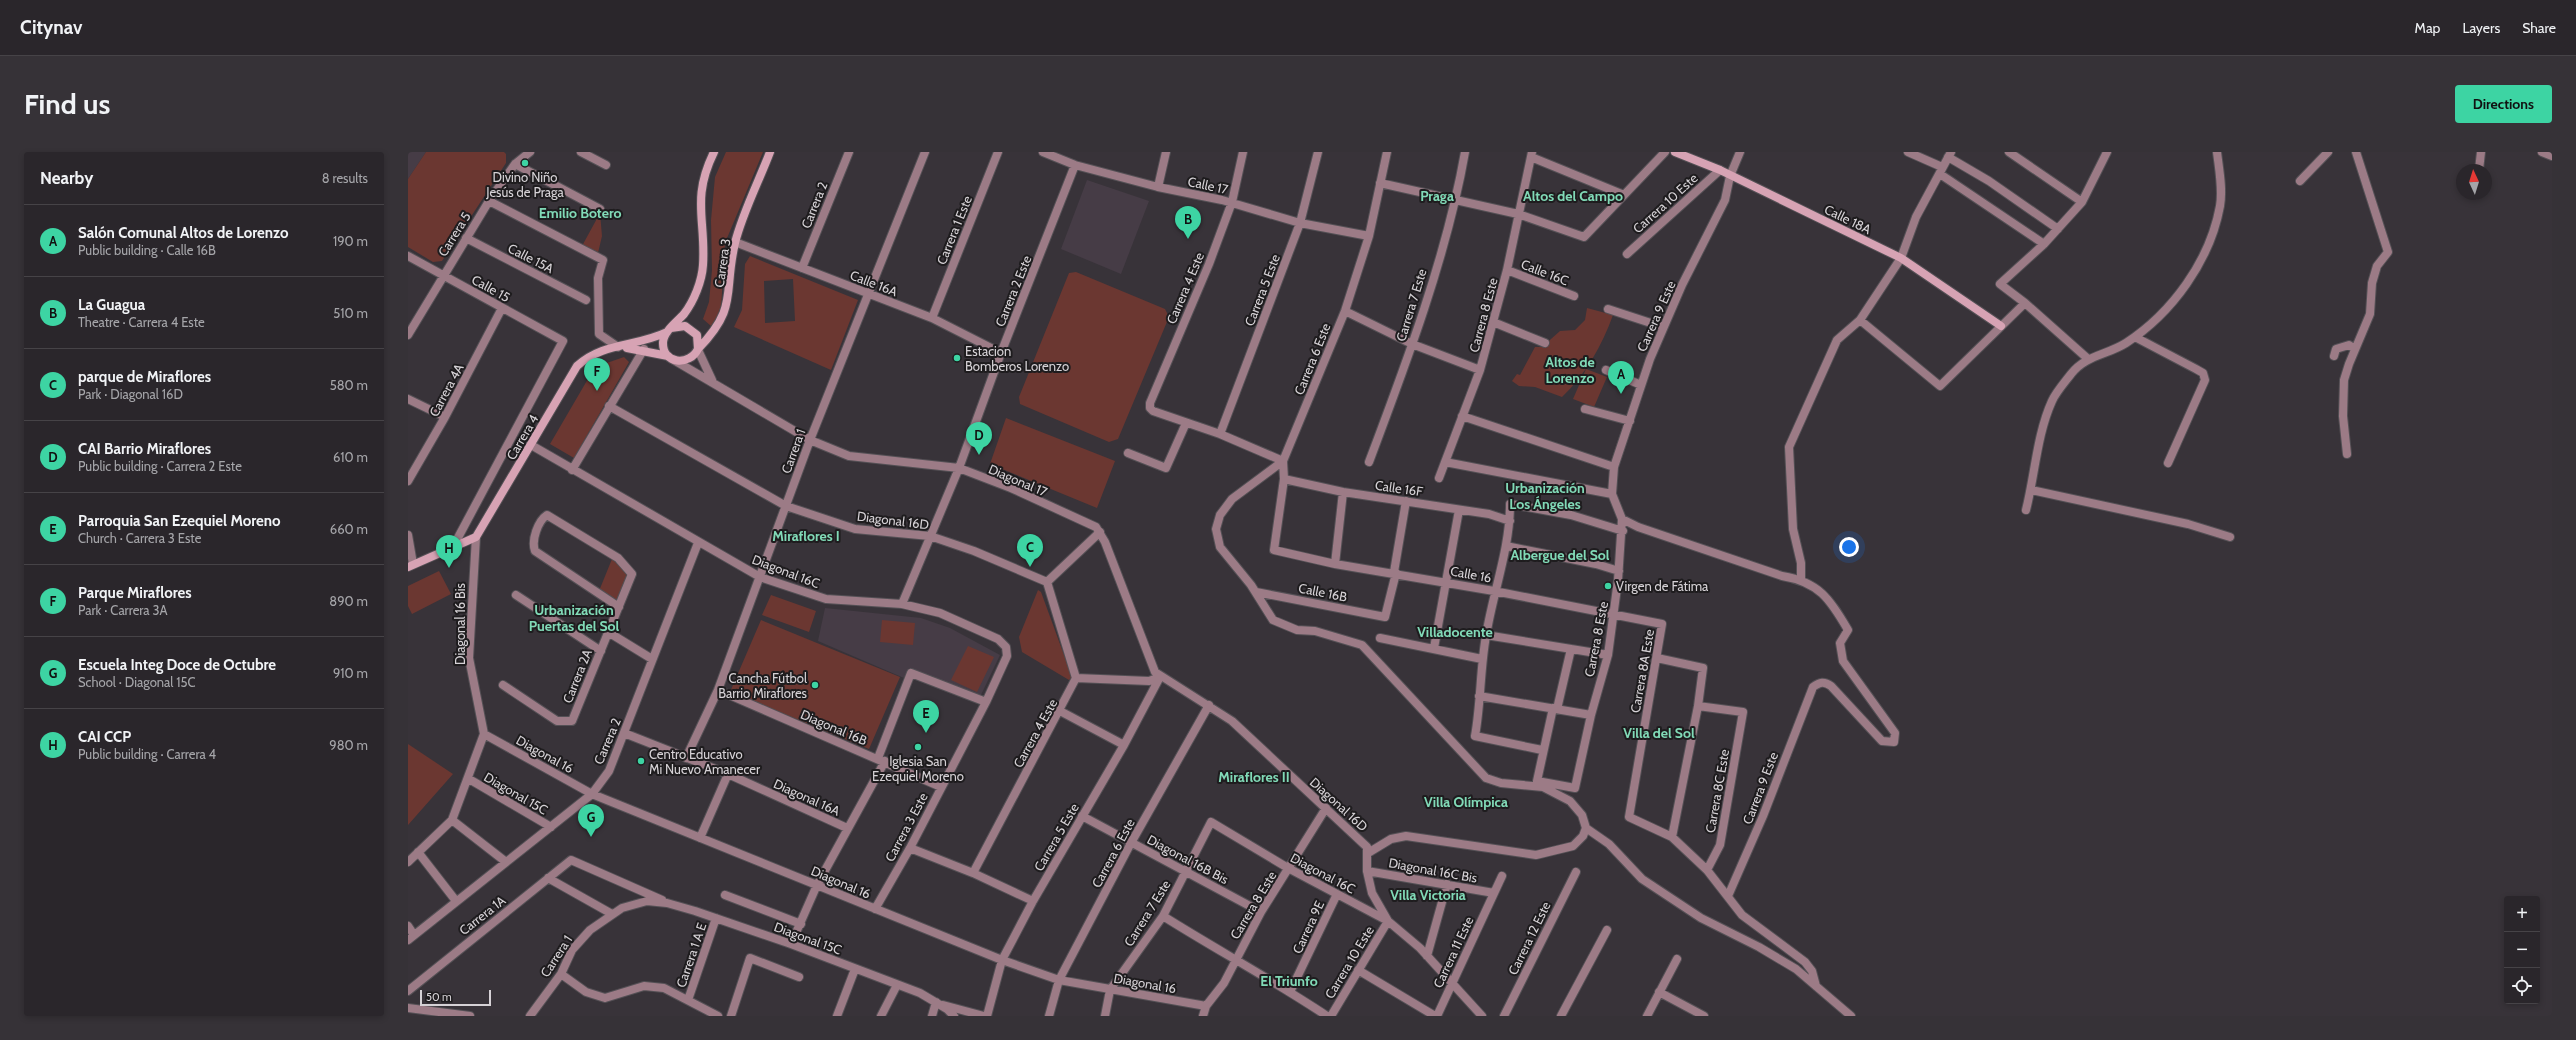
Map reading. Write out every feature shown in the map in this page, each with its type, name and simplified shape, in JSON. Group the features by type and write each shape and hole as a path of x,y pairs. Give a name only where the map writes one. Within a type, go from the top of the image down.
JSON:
{"street":[{"name":"Carrera 5","path":"409,330 489,201 515,164 518,155 530,152"},
{"path":"581,152 606,165"},
{"path":"698,350 694,356 684,361 670,357 663,341 669,330 693,299 703,266 700,194 706,169 714,152"},
{"name":"Carrera 3","path":"698,350 714,333 728,306 735,242 770,152"},
{"name":"Carrera 2","path":"802,268 849,152"},
{"name":"Carrera 1","path":"686,758 718,690 810,440 870,295 925,152"},
{"name":"Carrera 1 Este","path":"932,318 998,152"},
{"name":"Calle 17","path":"1043,152 1075,165 1158,187 1232,202 1300,223 1369,236"},
{"path":"1158,187 1166,152"},
{"name":"Carrera 4 Este","path":"1186,423 1153,411 1150,408 1150,403 1209,264 1232,202 1243,152"},
{"name":"Carrera 5 Este","path":"1220,434 1300,223 1318,152"},
{"name":"Carrera 6 Este","path":"1283,461 1345,311 1369,236 1387,152"},
{"name":"Carrera 7 Este","path":"1369,462 1412,344 1456,200 1465,152"},
{"path":"1380,183 1518,214 1584,237 1665,152"},
{"name":"Calle 18A","path":"1675,152 1720,170 1901,258 2001,326"},
{"path":"1730,176 1740,152"},
{"path":"1908,152 1941,170 2044,244"},
{"path":"2009,152 2082,202"},
{"path":"2088,358 2026,303 2000,284 2044,244 2082,202 2107,152"},
{"path":"2026,510 2046,417 2053,399 2072,373 2088,358 2124,344 2135,337 2177,297 2209,245 2220,205 2217,152"},
{"path":"2300,181 2328,152"},
{"path":"2347,454 2343,416 2344,380 2370,314 2372,283 2377,266 2388,252 2356,152"},
{"path":"2480,164 2481,152"},
{"path":"2542,152 2552,156"},
{"path":"1531,155 1624,195"},
{"name":"Carrera 8 Este","path":"1439,478 1480,370 1507,270 1531,155"},
{"path":"1622,519 1638,527 1782,576 1801,579 1801,563 1793,529 1789,447 1837,340 1860,320 1901,258 1916,217 1949,155 2058,229"},
{"path":"515,164 600,209"},
{"name":"Carrera 2 Este","path":"902,604 958,468 1000,354 1075,165"},
{"name":"Carrera 10 Este","path":"1627,254 1720,170"},
{"name":"Carrera 9 Este","path":"1612,494 1614,467 1641,385 1663,327 1725,200 1730,176"},
{"path":"489,201 603,260 598,278 599,334 618,347"},
{"name":"Calle 15A","path":"466,238 586,300"},
{"name":"Calle 16A","path":"735,242 932,318 1000,354"},
{"name":"Calle 15","path":"408,256 563,341"},
{"name":"Calle 16C","path":"1507,270 1574,296"},
{"path":"1860,320 1940,386 2026,303"},
{"name":"Carrera 4A","path":"408,481 445,417 502,308"},
{"path":"1608,309 1663,327"},
{"path":"1345,311 1412,344 1480,370"},
{"path":"1493,322 1545,343"},
{"path":"669,330 685,326 692,329 697,334 698,350 712,381"},
{"name":"Carrera 4","path":"476,537 577,366 589,355 644,341 669,330"},
{"path":"2135,337 2196,369 2203,374 2205,380 2168,463"},
{"name":"Carrera 4","path":"452,547 563,341"},
{"path":"2334,356 2336,349 2340,347 2350,345 2355,349"},
{"name":"Carrera 4","path":"618,347 644,349 670,357"},
{"path":"572,470 644,349"},
{"name":"Diagonal 17","path":"670,357 810,440 849,456 958,468 1011,488 1096,527 1100,532"},
{"path":"1606,370 1641,385"},
{"path":"408,399 445,417"},
{"name":"Diagonal 16D","path":"609,406 786,506 854,529 930,536 1047,582"},
{"path":"1585,409 1630,421"},
{"path":"1462,416 1614,467"},
{"path":"1128,453 1166,468 1186,423 1220,434 1283,461"},
{"name":"Diagonal 16C","path":"531,445 698,543 760,577 826,599 902,604 940,613 998,638 1006,647"},
{"path":"1283,461 1284,479"},
{"path":"1283,461 1232,499 1220,515 1216,529 1220,547 1256,592 1273,620 1282,626 1297,630 1315,631 1362,645 1486,778 1501,783 1543,787 1570,801 1582,815 1586,828 1583,836 1573,846 1536,855 1406,836 1391,838 1368,853 1367,871 1372,893 1388,921"},
{"path":"1445,462 1612,494"},
{"name":"Calle 16F","path":"1284,479 1343,492 1489,514 1510,521"},
{"name":"Calle 16","path":"1284,479 1274,550 1334,564 1395,572 1662,624"},
{"path":"2031,490 2188,524 2230,537"},
{"path":"1334,564 1343,492"},
{"name":"Carrera 8 Este","path":"1555,709 1537,781 1574,788 1591,715 1608,655 1614,615 1623,530 1622,519 1612,494"},
{"path":"1395,572 1406,501"},
{"path":"1542,750 1474,736 1480,708 1479,696 1482,659 1494,591 1506,546 1510,521 1510,504 1571,515 1623,530"},
{"path":"1434,648 1459,510"},
{"name":"Carrera 2A","path":"503,685 557,721 572,721 601,651 632,574 618,558 550,515 541,520 534,541 534,551 619,606"},
{"path":"1100,532 1106,542 1149,661 1160,677 1149,682 1076,678 1047,582 1100,532"},
{"path":"408,535 410,565 476,537"},
{"name":"Diagonal 16 Bis","path":"476,537 469,658 484,734"},
{"name":"Carrera 2","path":"411,937 592,794 609,771 698,543"},
{"path":"1506,546 1596,564 1619,571"},
{"name":"Calle 16B","path":"1256,592 1385,616 1395,572"},
{"name":"Carrera 9 Este","path":"1728,896 1763,816 1813,687 1819,683 1826,683 1831,686 1882,741 1894,742 1895,733 1843,662 1840,643 1848,630 1834,605 1821,592 1801,579"},
{"path":"516,595 601,651"},
{"name":"Carrera 8A Este","path":"1662,624 1629,818 1672,836"},
{"path":"608,632 652,659"},
{"path":"1486,635 1608,655"},
{"path":"1380,638 1482,659"},
{"name":"Carrera 3 Este","path":"875,909 910,848 986,702 1007,656 1006,647"},
{"path":"1555,709 1571,649"},
{"path":"1657,658 1703,668 1698,706 1672,836 1707,870 1742,915 1804,962 1812,971 1816,986"},
{"path":"791,944 817,885 881,760 911,673 986,702"},
{"name":"Carrera 5 Este","path":"987,1016 1002,960 1033,901 1124,745 1160,677"},
{"name":"Diagonal 16D","path":"1160,677 1232,721 1363,842 1368,853"},
{"name":"Carrera 4 Este","path":"973,873 1060,711 1076,678"},
{"name":"Diagonal 16B","path":"718,690 941,786"},
{"path":"1479,696 1591,715"},
{"name":"Carrera 6 Este","path":"1049,1016 1059,980 1131,843 1209,706"},
{"name":"Carrera 8C Este","path":"1698,706 1743,712 1720,845 1707,870"},
{"path":"1060,711 1124,745"},
{"path":"408,862 452,820 469,779 484,734"},
{"name":"Diagonal 16","path":"484,734 592,794 1002,960 1059,980 1206,1006"},
{"name":"Diagonal 16A","path":"624,734 728,774 847,828"},
{"path":"700,838 728,774"},
{"name":"Diagonal 15C","path":"469,779 551,827"},
{"name":"Carrera 8 Este","path":"1203,1016 1206,1006 1224,983 1234,960 1261,912 1326,808"},
{"name":"Diagonal 16B Bis","path":"1082,816 1261,912"},
{"path":"452,820 506,862"},
{"name":"Carrera 7 Este","path":"1105,1016 1110,990 1163,916 1212,822"},
{"name":"Diagonal 16C","path":"1212,822 1288,868 1388,921 1420,948 1427,956"},
{"path":"1586,828 1609,844 1642,879 1701,918 1759,947 1796,969 1851,1016"},
{"path":"910,848 973,873 1033,901"},
{"path":"418,852 456,901"},
{"name":"Diagonal 15C","path":"571,860 667,903 791,944 898,985 938,1003 984,1016"},
{"name":"Carrera 1A","path":"408,991 571,860"},
{"name":"Diagonal 16C Bis","path":"1367,871 1494,893"},
{"name":"Carrera 12 Este","path":"1504,1016 1576,872"},
{"name":"Carrera 11 Este","path":"1436,1016 1502,876"},
{"path":"548,878 611,914"},
{"path":"1447,884 1427,956 1451,984 1482,1016"},
{"name":"Carrera 9E","path":"1290,992 1337,894"},
{"path":"725,895 800,924"},
{"name":"Diagonal 15C","path":"611,914 635,903 667,903"},
{"name":"Carrera 1","path":"530,1016 561,974 572,950 590,930 611,914"},
{"path":"1163,916 1234,960 1290,992 1326,1016"},
{"name":"Carrera 1 A E","path":"688,1000 716,918"},
{"name":"Carrera 10 Este","path":"1331,1016 1388,921"},
{"path":"408,926 411,937"},
{"path":"1561,1016 1607,930"},
{"path":"732,1016 750,958 799,977"},
{"path":"1647,1016 1677,959"},
{"path":"837,1016 855,969"},
{"path":"1358,970 1436,1016"},
{"path":"561,974 586,992 606,998 644,986 664,988 718,1016"},
{"path":"881,1016 898,985"},
{"path":"1659,992 1704,1016"},
{"path":"932,1016 938,1003"},
{"name":"Diagonal 15C","path":"938,1003 954,1016"},
{"path":"408,1008 470,1016"}],"shaded area":[{"path":"408,152 426,152 408,179"},
{"path":"426,152 504,152 506,154 506,163 442,261 433,262 408,247 408,179"},
{"path":"726,152 763,152 725,243 721,309 717,321 711,326 703,319 709,302 712,270 711,220 715,177"},
{"path":"1087,180 1149,201 1121,274 1061,249"},
{"path":"600,213 602,236 598,253 582,246"},
{"path":"750,256 858,300 831,370 734,327 742,310 745,264","holes":["793,279 795,321 765,323 764,281"]},
{"path":"1076,272 1165,309 1169,317 1118,439 1109,442 1020,404 1019,397 1069,273"},
{"path":"1587,308 1613,315 1604,338 1592,359 1578,379 1562,397 1535,387 1519,386 1512,381 1517,374 1520,375 1535,347 1542,347 1560,331 1575,330 1585,320"},
{"path":"624,357 629,362 574,458 550,444 592,372 601,365"},
{"path":"1586,369 1607,377 1594,407 1573,399"},
{"path":"1006,418 1115,461 1097,508 990,464"},
{"path":"612,559 630,574 617,603 599,591"},
{"path":"439,571 451,594 412,614 408,606 408,586"},
{"path":"1038,590 1041,592 1072,677 1069,680 1022,652 1019,637"},
{"path":"771,595 816,611 809,632 762,615"},
{"path":"825,608 921,618 950,628 1000,655 980,697 909,668 904,678 818,641"},
{"name":"Cancha Fútbol Barrio Miraflores","path":"761,620 900,677 869,749 730,692"},
{"path":"882,620 915,623 913,645 880,642"},
{"path":"968,646 994,657 977,692 951,680"},
{"path":"408,744 453,774 408,825"}],"place":[{"name":"Divino Niño Jesús de Praga","path":"525,163"},
{"name":"La Guagua","path":"1188,239"},
{"name":"Estacion Bomberos Lorenzo","path":"957,358"},
{"name":"Parque Miraflores","path":"597,391"},
{"name":"Salón Comunal Altos de Lorenzo","path":"1621,394"},
{"name":"CAI Barrio Miraflores","path":"979,455"},
{"name":"parque de Miraflores","path":"1030,567"},
{"name":"CAI CCP","path":"449,568"},
{"name":"Virgen de Fátima","path":"1608,586"},
{"name":"Cancha Fútbol Barrio Miraflores","path":"815,685"},
{"name":"Parroquia San Ezequiel Moreno","path":"926,733"},
{"name":"Iglesia San Ezequiel Moreno","path":"918,747"},
{"name":"Centro Educativo Mi Nuevo Amanecer","path":"641,761"},
{"name":"Escuela Integ Doce de Octubre","path":"591,837"}],"district":[{"name":"Praga","path":"1437,196"},
{"name":"Altos del Campo","path":"1573,196"},
{"name":"Emilio Botero","path":"580,213"},
{"name":"Altos de Lorenzo","path":"1570,370"},
{"name":"Urbanización Los Ángeles","path":"1545,496"},
{"name":"Miraflores I","path":"806,536"},
{"name":"Albergue del Sol","path":"1560,555"},
{"name":"Urbanización Puertas del Sol","path":"574,618"},
{"name":"Villadocente","path":"1455,632"},
{"name":"Villa del Sol","path":"1659,733"},
{"name":"Miraflores II","path":"1254,777"},
{"name":"Villa Olímpica","path":"1466,802"},
{"name":"Villa Victoria","path":"1428,895"},
{"name":"El Triunfo","path":"1289,981"}]}
